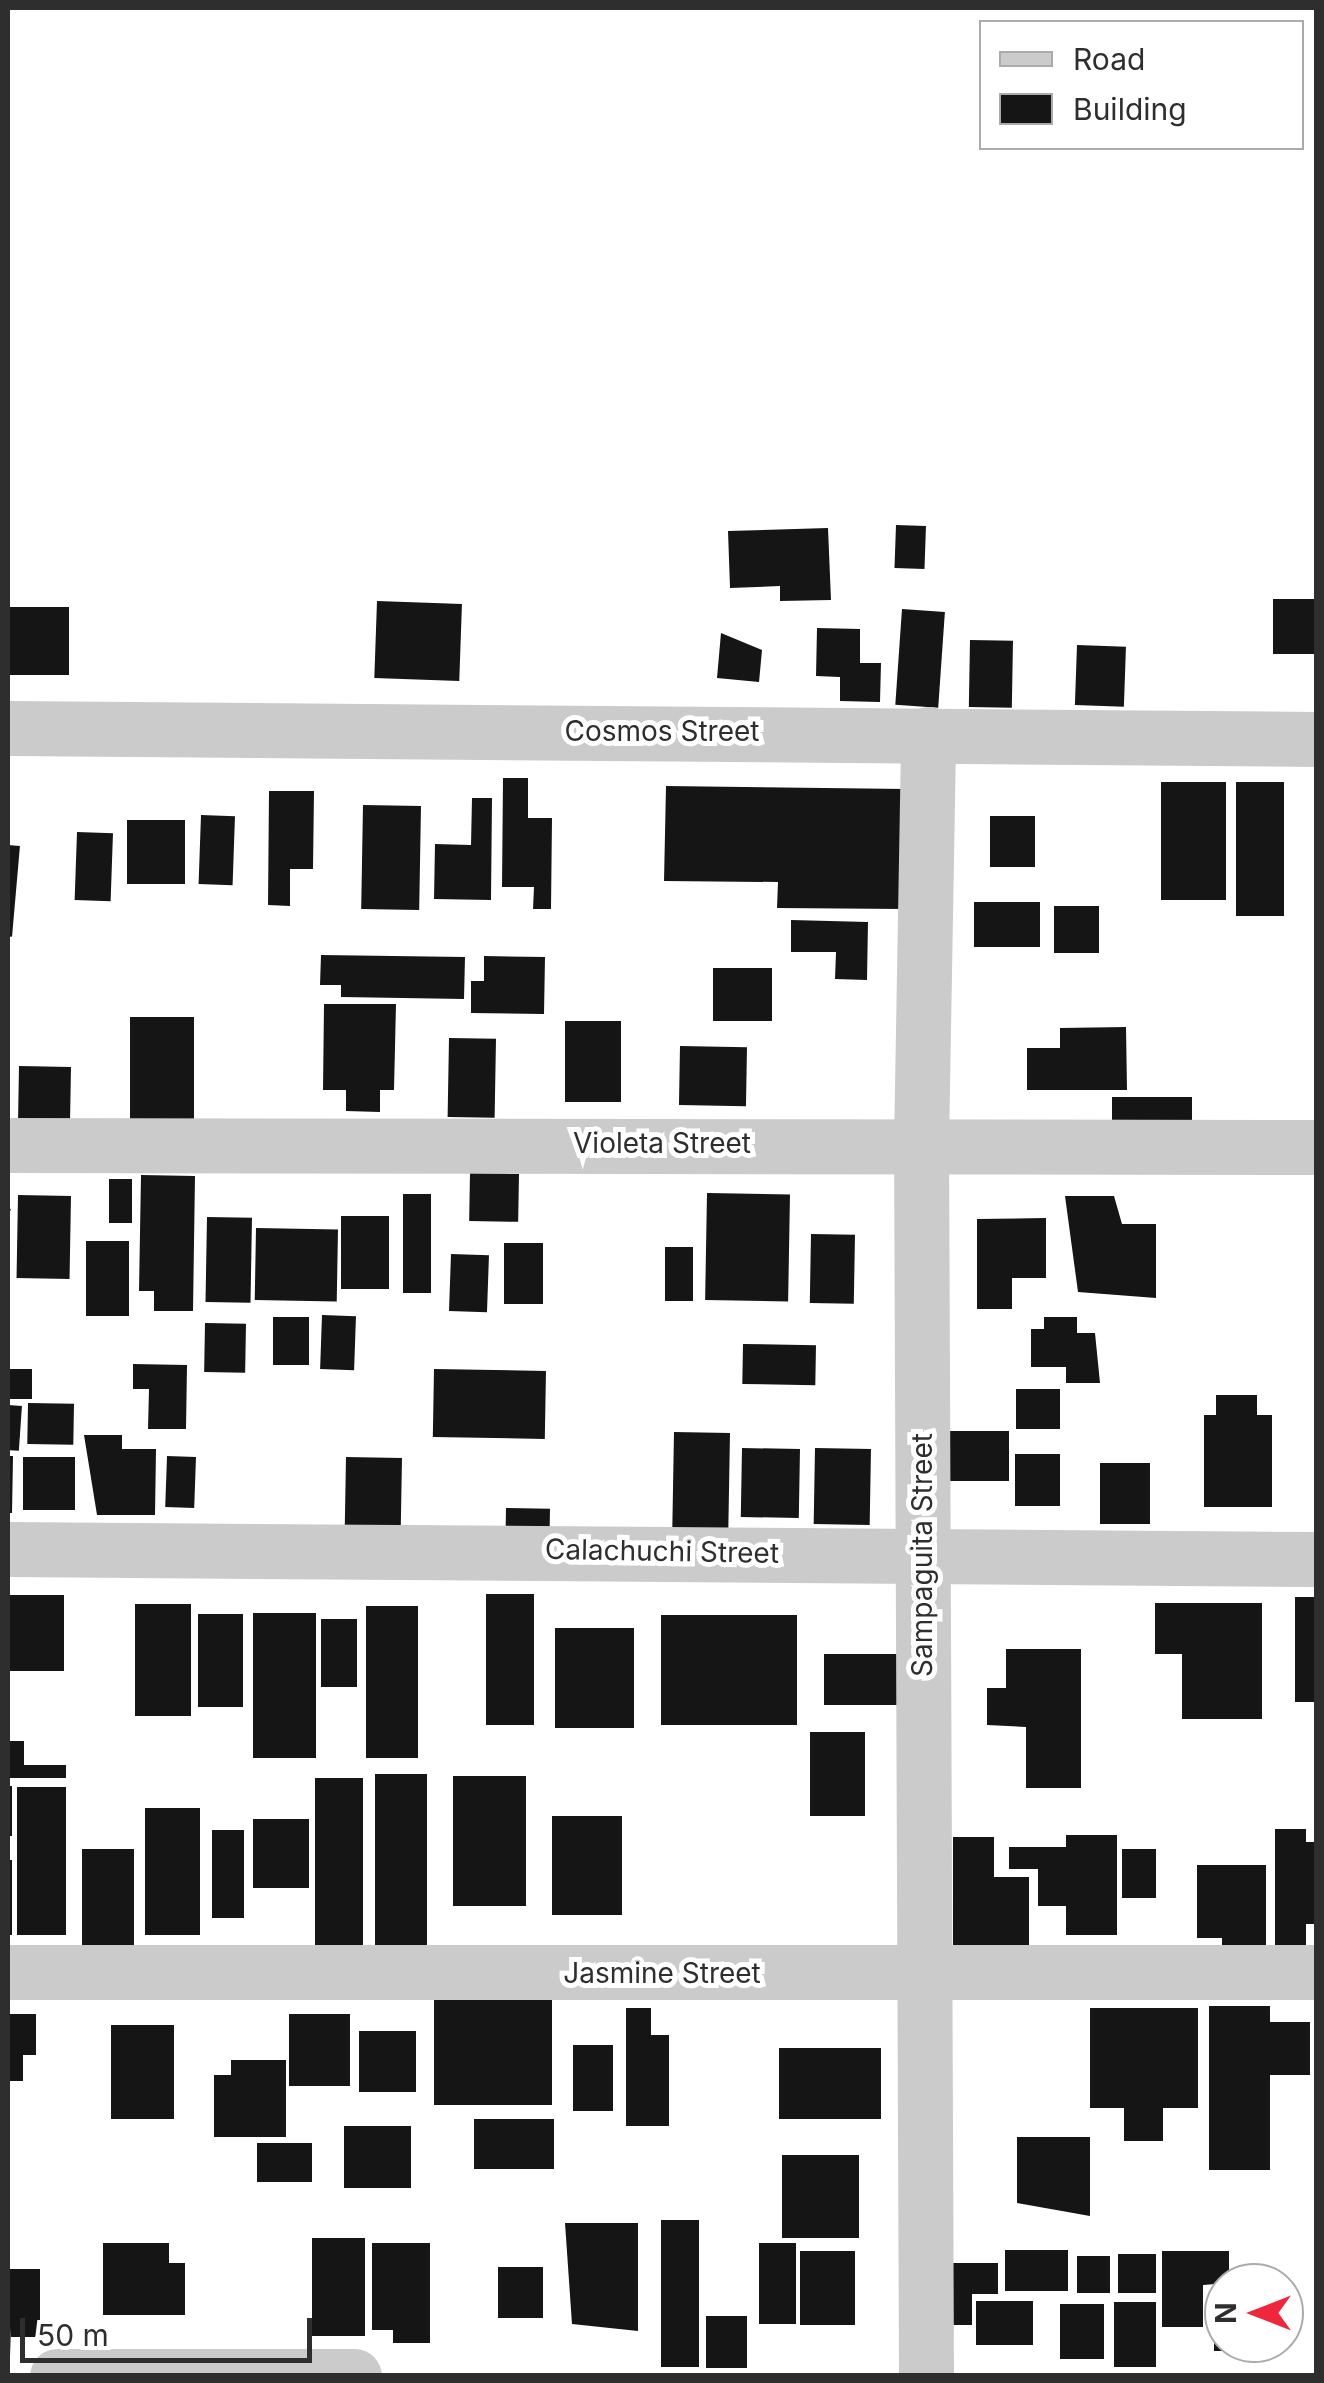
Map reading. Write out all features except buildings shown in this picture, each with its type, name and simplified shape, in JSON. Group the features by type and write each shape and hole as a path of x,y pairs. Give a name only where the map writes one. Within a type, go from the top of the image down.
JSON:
{"street":[{"name":"Cosmos Street","path":"8,728 1316,738"},
{"name":"Sampaguita Street","path":"926,2376 928,1972 921,1145 928,734"},
{"name":"Violeta Street","path":"8,1145 1316,1147"},
{"name":"Calachuchi Street","path":"8,1550 1316,1559"},
{"name":"Jasmine Street","path":"8,1972 1316,1972"},
{"path":"57,2376 354,2376"}]}
